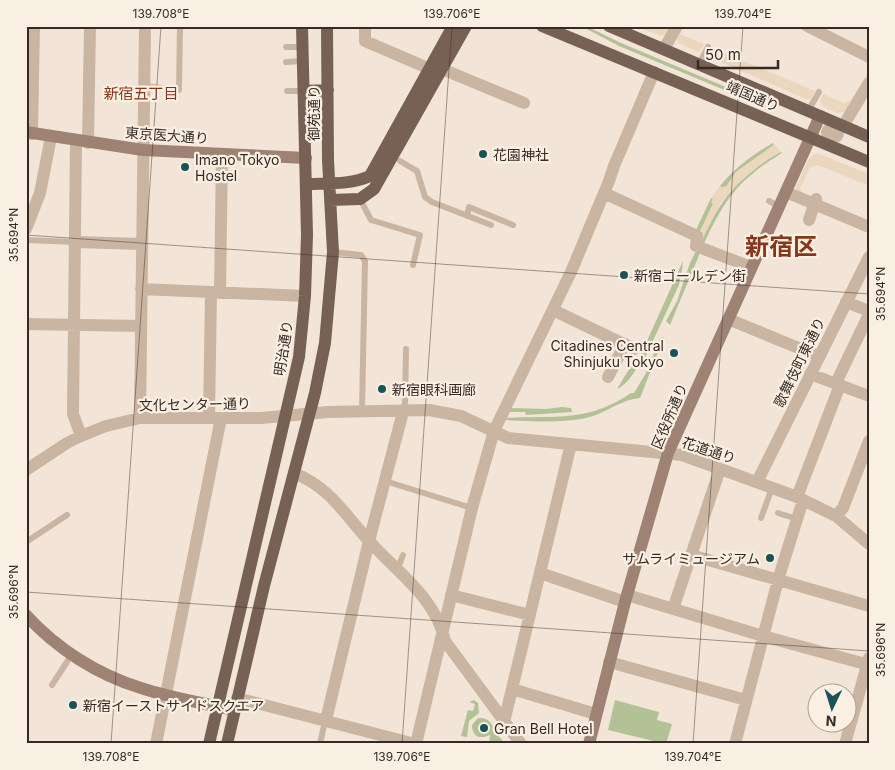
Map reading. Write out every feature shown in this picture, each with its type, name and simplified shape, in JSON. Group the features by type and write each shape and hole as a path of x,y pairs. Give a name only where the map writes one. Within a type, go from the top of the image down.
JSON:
{"main road":[{"name":"御苑通り","path":"302,26 307,184"},
{"name":"御苑通り","path":"327,26 330,200"},
{"path":"227,744 264,586 310,414 325,344 333,252 330,200 360,199 374,189 436,69 454,26"},
{"path":"307,184 359,181 370,176 436,69 466,26"},
{"name":"靖国通り","path":"542,26 869,162"},
{"name":"靖国通り","path":"609,26 869,137"},
{"path":"304,91 328,90"},
{"name":"明治通り","path":"209,744 299,357 305,296 307,184"}],"street":[{"path":"29,133 34,26"},
{"path":"82,436 73,414 75,242 90,26"},
{"path":"140,418 145,26"},
{"path":"365,26 365,41 524,103"},
{"path":"664,49 677,26"},
{"path":"808,26 869,57"},
{"path":"26,615 60,646 72,654 110,677 141,688 218,706 236,704 326,720 415,744 472,508 494,431 553,310 654,72"},
{"path":"843,126 869,83"},
{"name":"区役所通り","path":"589,744 626,599 668,453 751,267 774,203 786,192 811,137 814,113"},
{"name":"東京医大通り","path":"29,133 143,150 306,158"},
{"path":"26,229 40,193 51,137"},
{"path":"156,744 215,418 216,292 222,154"},
{"path":"604,192 696,241 751,267"},
{"path":"786,192 869,227"},
{"path":"809,220 816,199"},
{"path":"75,242 142,244"},
{"name":"歌舞伎町東通り","path":"757,482 869,256"},
{"path":"141,289 305,296"},
{"path":"738,743 746,700 778,580 797,519 800,498 838,384 869,312 846,302"},
{"path":"553,310 629,346 608,377"},
{"path":"728,319 818,356"},
{"path":"26,324 140,326"},
{"path":"810,374 869,396"},
{"name":"花道通り","path":"403,412 429,410 450,413 461,416 508,438 682,455 800,498 836,516 869,544"},
{"name":"文化センター通り","path":"26,470 67,443 82,436 106,426 140,418 261,418 362,411 403,412"},
{"path":"326,720 369,541 403,412"},
{"path":"836,516 843,508 869,441"},
{"path":"504,722 570,444"},
{"path":"673,609 720,469"},
{"path":"294,473 308,479 336,501 399,575 423,596 443,630 445,641 522,744"},
{"path":"690,555 869,606"},
{"path":"540,573 626,599 673,609 763,636 868,662 845,744"},
{"path":"451,595 530,615"},
{"path":"609,662 746,700"},
{"path":"512,689 596,714"}],"lane":[{"path":"145,86 179,90 180,26"},
{"path":"286,47 303,46"},
{"path":"699,64 708,47"},
{"path":"286,62 303,61"},
{"path":"287,91 304,91"},
{"path":"814,113 819,92"},
{"path":"400,161 417,171 425,197 432,202 491,226"},
{"path":"360,199 371,220 420,235 414,265"},
{"path":"467,216 469,207 513,225"},
{"path":"26,240 75,242"},
{"path":"333,252 361,255 365,261 362,411"},
{"path":"403,412 405,402 406,349"},
{"path":"385,481 472,508"},
{"path":"761,518 772,488"},
{"path":"778,513 797,519"},
{"path":"26,542 67,515"},
{"path":"399,575 403,555"},
{"path":"52,685 72,654"},
{"path":"320,744 326,720"}],"green space":[{"path":"581,26 586,26 621,43 776,108 775,111 619,46"},
{"path":"773,143 774,145 736,172 726,187 722,188 720,186 744,162"},
{"path":"780,152 782,153 754,172 734,192 718,216 703,246 701,242 708,227 732,190 753,170"},
{"path":"711,198 713,199 713,204 701,230 695,232"},
{"path":"696,251 700,253 670,325 666,321 677,301"},
{"path":"683,261 679,285 643,362 639,363 624,385 617,389 634,361 638,361"},
{"path":"664,337 640,398 627,401 597,415 569,421 504,420 507,418 571,416 600,409 615,403 634,393 646,373 660,338"},
{"path":"511,408 546,409 571,408 572,412 526,415 525,412 509,412"},
{"path":"474,700 478,703 479,713 469,721 467,737 461,736 468,710 473,711 475,704 469,702"},
{"path":"615,700 659,712 657,720 672,724 666,744 608,730"},
{"path":"478,718 490,722 505,744 489,743 490,735 480,737 475,735 472,725"}],"shaded area":[{"path":"635,26 671,26 666,34 661,36"},
{"path":"678,33 704,44 700,51 698,52 678,43"},
{"path":"712,48 815,91 810,99 806,99 711,58 709,55"},
{"path":"869,70 869,76 846,112 837,113 824,107 820,101 823,94 844,103 851,100"},
{"path":"773,143 782,153 780,152 762,163 734,187 720,204 701,242 700,231 713,204 711,202 713,199 711,198 720,186 722,188 726,187 736,172 774,145"},
{"path":"817,153 869,174 869,186 818,165 810,168 800,189 802,193 796,190 808,160"}],"place":[{"name":"花園神社","path":"483,154"},
{"name":"Imano Tokyo Hostel","path":"185,167"},
{"name":"新宿ゴールデン街","path":"624,275"},
{"name":"Citadines Central Shinjuku Tokyo","path":"674,353"},
{"name":"新宿眼科画廊","path":"382,389"},
{"name":"サムライミュージアム","path":"770,558"},
{"name":"新宿イーストサイドスクエア","path":"73,705"},
{"name":"Gran Bell Hotel","path":"484,728"}],"district":[{"name":"新宿五丁目","path":"141,93"},
{"name":"新宿区","path":"781,246"}]}
